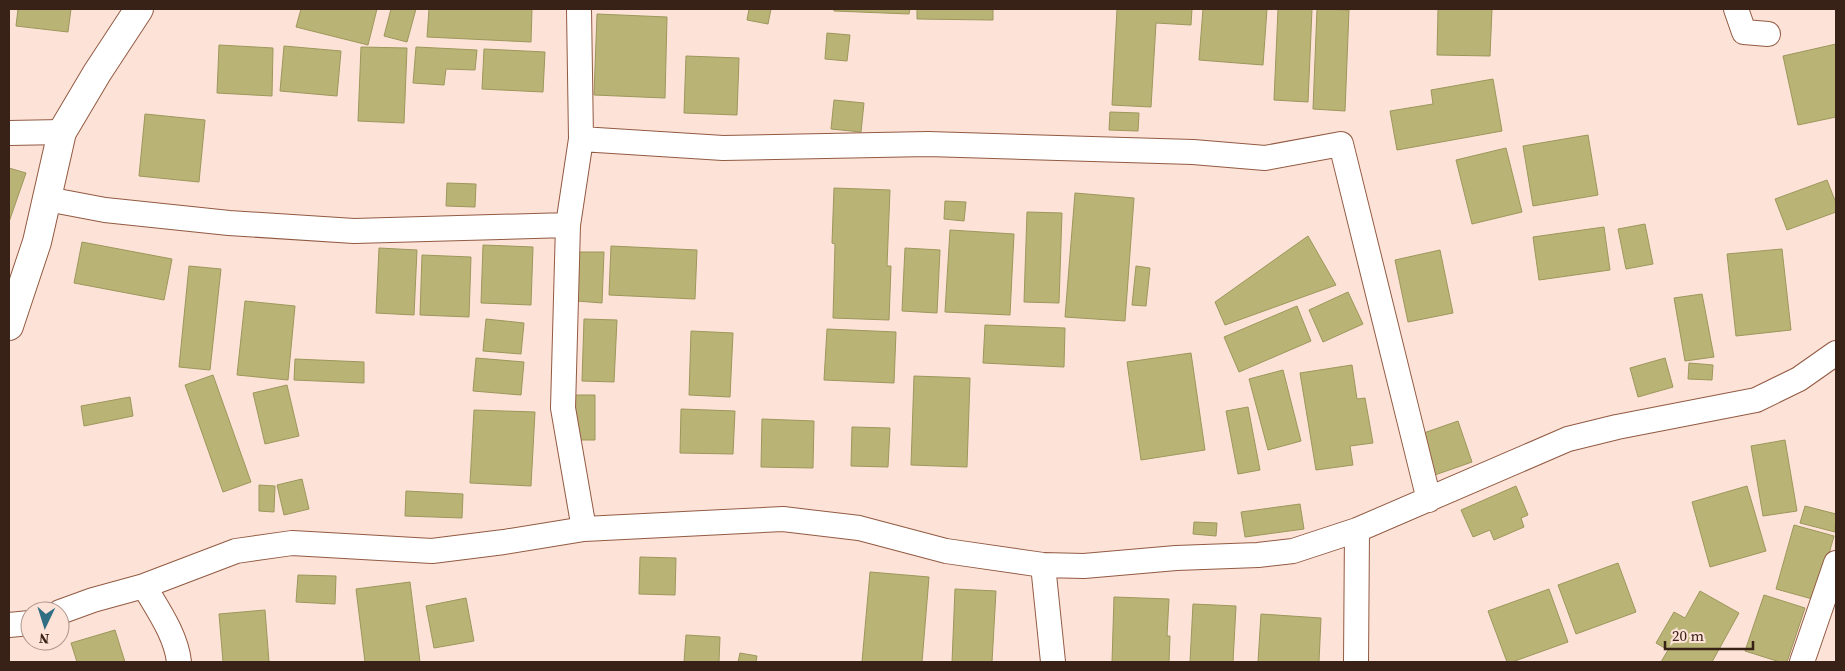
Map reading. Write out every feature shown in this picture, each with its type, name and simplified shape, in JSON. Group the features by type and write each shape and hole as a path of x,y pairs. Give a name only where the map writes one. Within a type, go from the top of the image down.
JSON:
{"street":[{"path":"9,326 37,242 62,132 97,73 139,9"},
{"path":"579,9 581,139 568,224 563,408 584,529"},
{"path":"1736,9 1744,32 1768,34"},
{"path":"9,133 62,132"},
{"path":"581,139 722,148 928,144 1193,152 1265,158 1341,144 1429,500"},
{"path":"47,199 105,210 210,221 354,232 568,224"},
{"path":"70,608 144,586 236,552 292,543 432,551 584,529 783,519 859,528 946,552 1043,565 1084,566 1293,551 1356,530 1568,439 1617,427 1756,400 1799,379 1836,353"},
{"path":"1356,530 1356,662"},
{"path":"1802,662 1836,564"},
{"path":"1043,565 1053,662"},
{"path":"144,586 168,627 178,650 179,662"}],"building":[{"path":"18,9 71,9 68,32 16,26"},
{"path":"301,9 377,9 368,45 296,27"},
{"path":"391,9 416,9 407,42 384,36"},
{"path":"429,9 532,9 531,42 427,37"},
{"path":"749,9 771,9 768,24 747,20"},
{"path":"834,9 910,9 909,14 834,11"},
{"path":"917,9 993,9 993,20 917,19"},
{"path":"1117,9 1192,9 1191,25 1156,23 1151,107 1112,105"},
{"path":"1203,9 1267,9 1263,65 1199,60"},
{"path":"1278,9 1312,9 1308,102 1274,100"},
{"path":"1317,9 1349,10 1345,111 1313,109"},
{"path":"1438,9 1492,9 1490,56 1437,55"},
{"path":"597,14 667,17 665,98 594,95"},
{"path":"827,33 850,35 847,61 825,59"},
{"path":"1836,44 1836,117 1798,125 1783,56"},
{"path":"219,45 273,48 272,96 217,93"},
{"path":"284,46 341,51 337,96 280,91"},
{"path":"361,47 407,48 404,123 358,121"},
{"path":"416,47 477,50 475,70 446,69 444,85 413,83"},
{"path":"484,49 545,52 543,92 482,89"},
{"path":"686,56 739,58 737,115 684,113"},
{"path":"1493,79 1502,131 1397,150 1390,111 1433,104 1431,90"},
{"path":"834,100 864,103 861,132 831,129"},
{"path":"1110,112 1139,113 1138,131 1109,130"},
{"path":"145,114 205,120 199,182 139,176"},
{"path":"1588,135 1598,195 1533,206 1523,146"},
{"path":"1506,148 1522,212 1472,224 1456,160"},
{"path":"9,168 26,173 9,222"},
{"path":"1827,180 1836,203 1836,212 1787,230 1775,199"},
{"path":"447,183 476,184 475,207 446,206"},
{"path":"834,188 890,190 887,266 891,266 889,320 833,318 835,244 832,243"},
{"path":"1075,193 1134,198 1125,321 1065,317"},
{"path":"945,201 966,202 964,221 944,219"},
{"path":"1027,212 1062,213 1059,303 1024,302"},
{"path":"1645,224 1653,264 1626,269 1618,229"},
{"path":"1604,227 1610,270 1539,280 1533,237"},
{"path":"950,230 1014,234 1010,315 945,312"},
{"path":"1308,236 1336,285 1225,325 1215,302"},
{"path":"82,242 172,259 164,300 74,283"},
{"path":"483,245 533,247 531,305 481,303"},
{"path":"611,246 697,250 695,299 609,295"},
{"path":"379,248 417,250 414,315 376,313"},
{"path":"905,248 940,250 937,313 902,311"},
{"path":"1782,249 1791,330 1736,336 1727,254"},
{"path":"1440,250 1453,313 1408,322 1395,260"},
{"path":"579,252 604,252 602,303 577,301"},
{"path":"422,255 471,257 469,317 420,315"},
{"path":"189,266 221,269 210,370 179,367"},
{"path":"1136,266 1150,268 1146,306 1132,305"},
{"path":"1348,292 1363,324 1323,342 1309,310"},
{"path":"1702,294 1714,357 1685,361 1674,298"},
{"path":"245,301 295,306 288,380 237,375"},
{"path":"1297,306 1311,341 1239,372 1224,337"},
{"path":"486,319 524,323 521,354 483,351"},
{"path":"584,319 617,320 614,382 582,381"},
{"path":"985,325 1065,328 1064,367 983,363"},
{"path":"827,329 896,332 894,383 824,380"},
{"path":"691,331 733,333 730,397 689,395"},
{"path":"1191,353 1205,450 1141,460 1127,362"},
{"path":"476,358 524,362 521,395 473,391"},
{"path":"1665,358 1673,387 1638,397 1630,368"},
{"path":"295,359 364,362 364,383 294,380"},
{"path":"1689,363 1713,365 1712,380 1688,379"},
{"path":"1352,365 1357,399 1365,398 1373,443 1350,446 1353,465 1316,470 1300,373"},
{"path":"1283,370 1301,441 1268,450 1249,379"},
{"path":"213,375 251,482 223,492 185,385"},
{"path":"914,376 970,378 967,467 911,465"},
{"path":"287,385 299,436 265,444 253,393"},
{"path":"575,395 595,395 595,440 574,440"},
{"path":"130,397 133,416 84,426 81,406"},
{"path":"1248,407 1260,470 1238,474 1226,411"},
{"path":"681,409 735,411 733,454 680,453"},
{"path":"474,410 535,412 531,486 470,483"},
{"path":"762,419 814,421 813,468 761,467"},
{"path":"1458,421 1472,462 1432,476 1418,435"},
{"path":"852,427 890,428 888,467 851,466"},
{"path":"1785,440 1797,511 1763,516 1751,446"},
{"path":"302,479 309,509 284,515 277,485"},
{"path":"259,485 275,486 274,512 259,511"},
{"path":"1516,486 1528,515 1521,518 1524,527 1494,540 1490,530 1473,537 1461,510"},
{"path":"1747,486 1766,551 1710,567 1692,502"},
{"path":"406,491 463,494 462,518 405,516"},
{"path":"1300,504 1304,529 1245,537 1241,512"},
{"path":"1805,506 1836,514 1835,532 1800,523"},
{"path":"1194,522 1217,523 1216,536 1193,534"},
{"path":"1794,525 1834,536 1816,600 1776,589"},
{"path":"640,557 676,558 675,595 639,594"},
{"path":"1618,563 1636,612 1576,634 1558,585"},
{"path":"870,572 929,577 922,662 862,662"},
{"path":"298,575 336,576 335,604 296,602"},
{"path":"410,582 420,662 365,662 356,589"},
{"path":"955,589 996,591 992,662 952,662"},
{"path":"1549,589 1568,642 1512,662 1507,662 1488,611"},
{"path":"1700,591 1739,613 1712,662 1661,662 1668,650 1656,643 1674,612 1685,618"},
{"path":"1764,595 1805,608 1787,662 1780,662 1745,651"},
{"path":"1114,597 1169,599 1167,636 1170,636 1169,662 1112,662"},
{"path":"466,598 474,641 434,648 426,606"},
{"path":"1193,604 1236,606 1233,662 1190,662"},
{"path":"265,610 269,662 223,662 219,614"},
{"path":"1261,614 1321,618 1319,662 1258,662"},
{"path":"115,630 125,662 77,662 71,643"},
{"path":"686,635 720,637 719,662 684,662"},
{"path":"740,653 757,656 756,662 738,662"}]}
